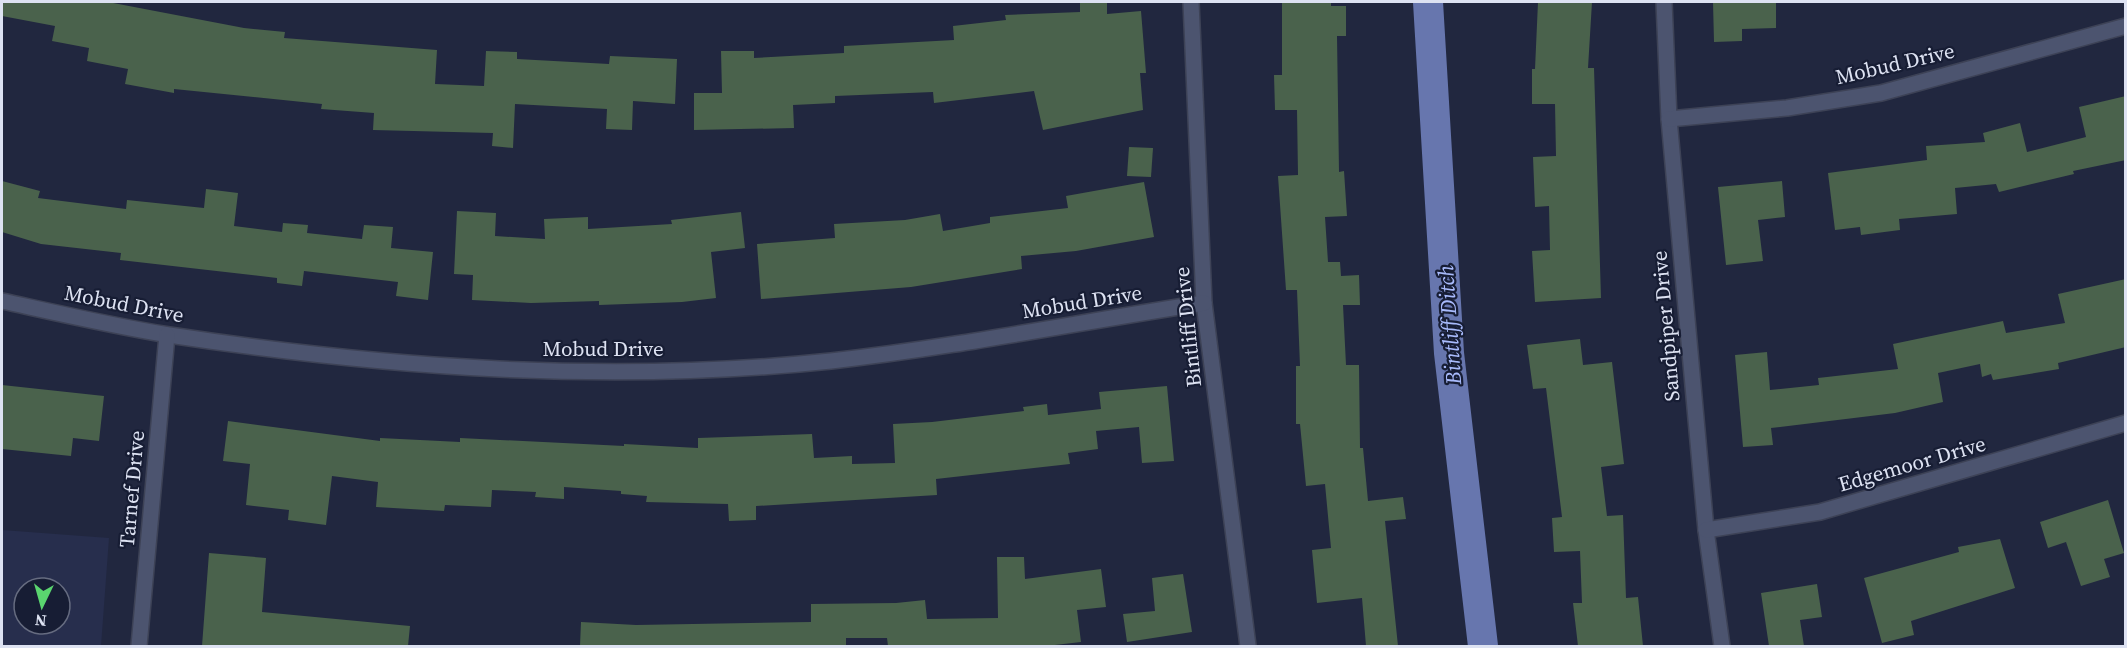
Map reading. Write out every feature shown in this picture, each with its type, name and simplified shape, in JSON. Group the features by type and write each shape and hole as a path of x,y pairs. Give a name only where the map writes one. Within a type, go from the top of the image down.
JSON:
{"street":[{"name":"Bintliff Drive","path":"1191,2 1204,303 1248,646"},
{"name":"Sandpiper Drive","path":"1664,2 1669,119 1706,530 1722,646"},
{"name":"Mobud Drive","path":"1669,119 1787,108 1881,93 2126,26"},
{"name":"Mobud Drive","path":"2,301 167,335 422,366 569,370 709,369 831,361 1204,303"},
{"name":"Tarnef Drive","path":"139,646 167,335"},
{"name":"Edgemoor Drive","path":"1706,530 1821,512 2126,423"}],"shaded area":[{"path":"2,530 109,538 101,646 2,646"}],"building":[{"path":"2,2 108,2 244,28 285,32 284,38 437,50 435,84 484,86 486,51 517,52 517,59 609,64 610,56 677,59 675,104 633,101 632,130 606,129 607,109 515,104 513,148 492,146 493,133 373,130 374,113 321,109 322,104 174,89 174,93 125,84 128,69 87,61 89,48 52,41 55,26 2,16"},
{"path":"1107,2 1107,14 1141,11 1146,73 1140,73 1143,110 1043,130 1034,91 934,103 933,92 835,96 835,103 793,105 794,128 694,130 694,93 722,93 721,51 754,51 754,58 844,53 844,46 954,40 953,26 1006,20 1005,15 1080,12 1080,3"},
{"path":"1282,2 1331,2 1331,6 1346,6 1346,36 1337,36 1339,172 1344,171 1347,216 1325,217 1328,262 1340,262 1341,276 1359,275 1360,305 1343,305 1346,365 1359,365 1360,448 1363,448 1368,501 1403,497 1406,519 1385,521 1398,646 1366,646 1362,598 1317,603 1312,550 1331,548 1325,484 1306,486 1300,424 1296,424 1296,366 1300,366 1297,290 1286,290 1278,176 1298,175 1297,110 1275,110 1274,75 1282,75"},
{"path":"1538,2 1592,2 1588,68 1594,68 1601,298 1535,302 1532,251 1550,250 1549,206 1535,207 1533,157 1556,156 1555,104 1532,104 1532,69 1535,69"},
{"path":"1713,2 1776,2 1776,28 1742,29 1742,41 1714,42"},
{"path":"2126,96 2126,160 2073,171 2074,174 1999,192 1996,184 1955,188 1957,214 1899,219 1900,230 1861,235 1860,227 1835,230 1828,173 1927,160 1926,146 1985,142 1983,133 2020,123 2027,152 2086,137 2079,107"},
{"path":"1129,147 1153,148 1151,177 1127,176"},
{"path":"2,181 40,191 38,198 126,209 127,200 204,208 206,189 238,193 234,226 282,232 283,223 308,225 307,233 362,239 364,225 393,227 391,248 433,252 428,300 396,296 398,282 304,271 302,286 277,283 277,278 120,260 121,253 41,244 2,232"},
{"path":"1782,181 1785,217 1758,220 1763,261 1726,265 1718,187"},
{"path":"1144,182 1154,237 1076,251 1021,256 1022,269 911,287 761,299 757,244 835,238 834,224 905,220 940,214 943,231 990,223 990,217 1068,208 1066,196"},
{"path":"457,211 496,213 495,236 545,239 544,219 588,217 588,229 672,224 671,220 741,212 745,248 711,252 716,298 682,302 599,305 599,301 531,303 472,300 473,275 454,274"},
{"path":"2126,279 2126,347 2058,363 2059,369 1993,380 1991,374 1982,377 1980,364 1938,373 1943,402 1895,413 1771,428 1773,445 1743,447 1735,355 1767,352 1770,390 1819,385 1818,378 1898,369 1893,344 2003,321 2006,333 2065,323 2058,294"},
{"path":"1580,339 1583,365 1612,362 1624,464 1601,467 1607,516 1623,515 1626,598 1638,597 1643,646 1578,646 1573,603 1582,603 1580,551 1554,552 1552,518 1562,517 1546,388 1533,389 1527,345"},
{"path":"2,385 104,396 99,441 73,438 71,456 2,449"},
{"path":"1167,386 1174,461 1142,463 1139,427 1096,431 1098,449 1068,453 1070,464 936,479 937,495 756,506 756,520 729,521 728,504 646,502 647,496 621,494 621,491 564,487 564,499 535,497 536,492 492,490 491,507 445,505 444,511 376,507 378,482 332,476 326,525 288,520 289,510 246,505 250,464 223,461 228,421 380,441 380,438 460,442 460,438 698,448 698,438 812,434 814,458 852,456 852,464 895,463 893,424 932,422 1024,411 1023,407 1047,404 1048,415 1101,409 1099,392"},
{"path":"2108,500 2124,553 2104,559 2110,577 2081,586 2066,542 2048,548 2040,522"},
{"path":"2000,539 2015,588 1911,621 1914,635 1882,643 1864,578 1959,552 1958,547"},
{"path":"209,553 266,558 262,612 410,626 408,646 202,646"},
{"path":"997,557 1024,557 1025,579 1101,569 1106,607 1077,610 1081,642 1046,646 888,646 887,638 846,638 846,646 580,646 581,622 636,625 811,622 811,604 896,603 925,600 927,619 998,618"},
{"path":"1183,574 1192,632 1127,642 1123,614 1155,611 1152,578"},
{"path":"1817,584 1822,617 1800,620 1804,646 1769,646 1761,593"}],"waterway":[{"name":"Bintliff Ditch","path":"1428,2 1449,353 1483,646"}]}
